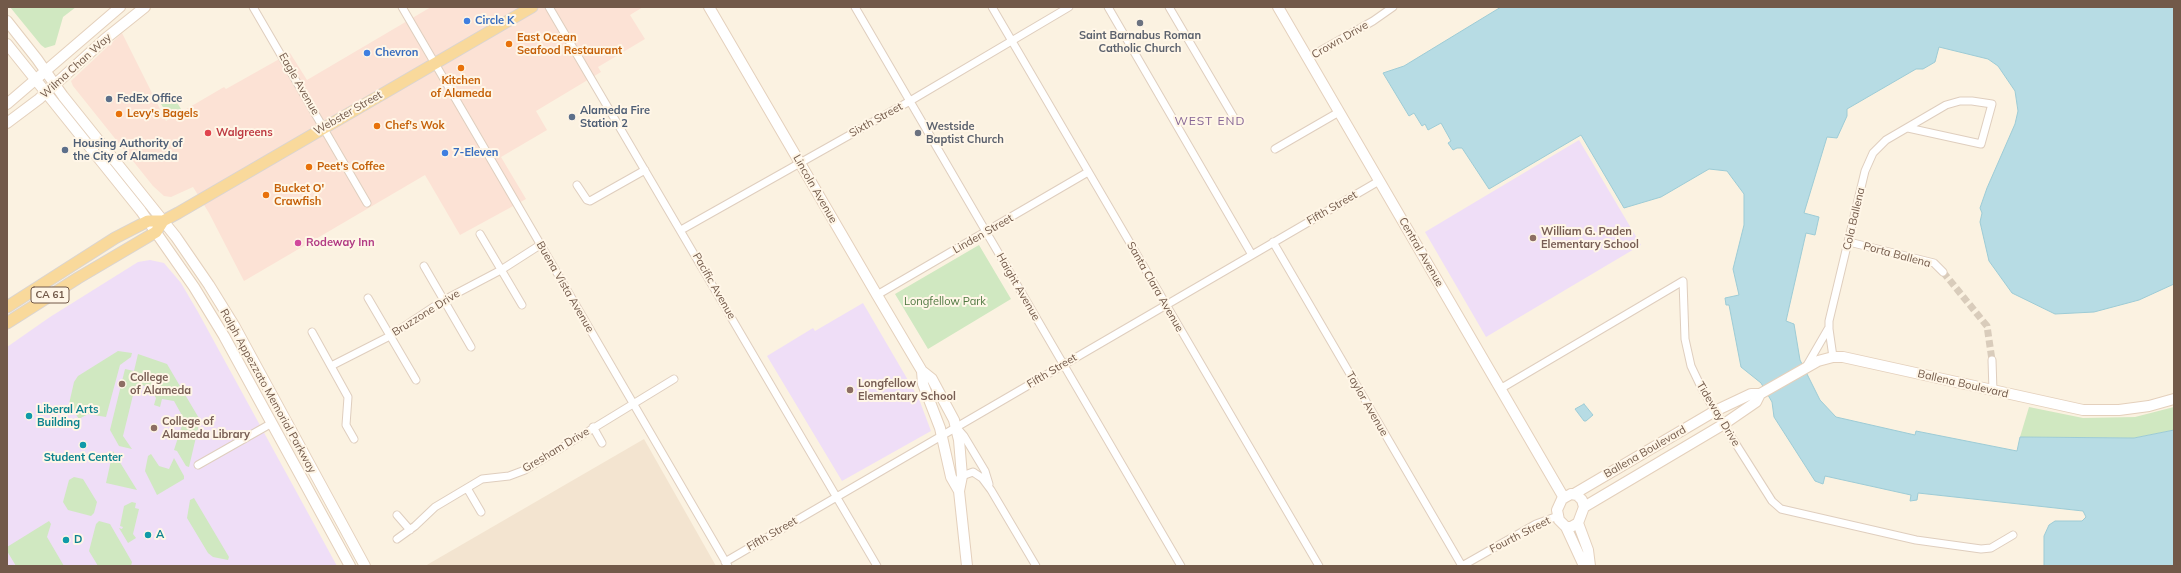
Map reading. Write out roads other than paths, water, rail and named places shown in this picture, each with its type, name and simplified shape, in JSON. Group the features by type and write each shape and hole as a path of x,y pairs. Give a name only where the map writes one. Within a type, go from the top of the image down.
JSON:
{"main road":[{"name":"Webster Street","path":"7,323 78,278 156,232 163,221 532,7"},
{"name":"CA 61","path":"7,307 115,238 148,221 163,221"}],"street":[{"name":"Wilma Chan Way","path":"7,104 120,7"},
{"name":"Wilma Chan Way","path":"7,124 46,93 104,40 145,7"},
{"name":"Eagle Avenue","path":"253,7 368,203"},
{"name":"Buena Vista Avenue","path":"402,7 727,564"},
{"name":"Pacific Avenue","path":"549,7 878,566"},
{"name":"Lincoln Avenue","path":"709,7 877,295 922,370 932,379 957,428 964,436 985,471 991,490"},
{"name":"Haight Avenue","path":"855,7 1181,566"},
{"name":"Santa Clara Avenue","path":"992,7 1319,566"},
{"name":"Sixth Street","path":"681,230 910,101 1069,7"},
{"path":"1108,7 1252,255"},
{"path":"1168,7 1236,120"},
{"name":"Central Avenue","path":"1278,7 1500,388 1569,496"},
{"name":"Crown Drive","path":"1308,58 1373,21 1393,7"},
{"name":"Ralph Appezzato Memorial Parkway","path":"7,21 55,85 163,221 192,260 235,328 365,566"},
{"name":"Ralph Appezzato Memorial Parkway","path":"7,44 148,221 198,293 272,423 350,566"},
{"name":"Cola Ballena","path":"1805,368 1829,329 1869,159 1880,145 1937,109 1955,102 1972,101 1992,104 1981,144 1908,128"},
{"path":"1275,149 1339,112"},
{"path":"577,185 590,201 645,170"},
{"name":"Linden Street","path":"877,295 1088,172"},
{"name":"Fifth Street","path":"727,564 837,496 942,437 1063,364 1379,181"},
{"path":"480,234 522,305"},
{"name":"Taylor Avenue","path":"1273,242 1462,566"},
{"name":"Porta Ballena","path":"1849,242 1934,263 1943,272"},
{"name":"Bruzzone Drive","path":"331,366 390,336 444,300 501,270 540,245"},
{"path":"424,266 471,347"},
{"name":"Tideway Drive","path":"1500,388 1684,281 1685,339 1692,366 1701,387 1715,411 1772,500 1781,509 1916,540 1981,549 1991,548 2013,535"},
{"path":"368,298 416,380"},
{"name":"Cola Ballena","path":"1829,329 1833,357"},
{"path":"312,332 348,397 346,425 354,439"},
{"name":"Ballena Boulevard","path":"1569,496 1715,411 1751,394 1760,394 1805,368 1833,357 1843,357 2083,410 2119,410 2149,406 2174,399"},
{"path":"1992,360 1993,391"},
{"name":"Lincoln Avenue","path":"922,370 923,384 942,437 951,477 958,491"},
{"name":"Gresham Drive","path":"396,539 410,530 435,507 482,479 508,476 525,470 632,403 674,379"},
{"name":"Ballena Boulevard","path":"1584,507 1724,424 1756,402 1760,394"},
{"path":"928,395 937,402 957,428 962,476 958,491 967,566"},
{"path":"198,465 272,423"},
{"path":"592,428 602,443"},
{"name":"Lincoln Avenue","path":"962,476 973,472 978,473 991,490 1036,566"},
{"path":"467,488 481,512"},
{"path":"1566,527 1571,527 1578,523 1584,507 1582,500 1569,496 1559,505 1558,516 1562,524 1566,527 1584,566"},
{"path":"397,515 410,530"},
{"name":"Fourth Street","path":"1462,566 1536,524 1558,516"},
{"path":"1578,523 1588,550 1590,566"}],"water":[{"path":"1501,7 2174,7 2174,284 2139,300 2094,312 2055,314 2012,293 1989,261 1980,222 1982,213 1980,208 1987,188 2015,124 2018,111 2015,91 1998,66 1988,59 1939,47 1935,62 1923,69 1916,69 1847,109 1847,116 1837,138 1827,137 1804,213 1819,217 1815,235 1806,233 1786,321 1794,324 1800,360 1820,400 1836,417 1915,435 1916,431 2017,451 2020,437 2134,438 2174,430 2174,566 2044,566 2044,536 2049,525 2055,521 2082,521 2086,517 2083,511 1918,493 1917,500 1910,501 1911,495 1825,476 1823,484 1815,481 1774,417 1772,402 1761,383 1741,367 1729,305 1726,305 1725,298 1739,295 1733,269 1744,225 1744,194 1727,171 1709,169 1661,197 1624,208 1581,135 1489,189 1462,148 1453,150 1448,143 1451,141 1441,123 1428,130 1425,124 1422,126 1414,113 1409,116 1383,73 1404,66"},
{"path":"1584,404 1593,415 1586,421 1584,421 1575,409"}],"tunnel":[{"path":"1943,272 1987,326 1992,360"}],"place":[{"name":"Circle K","path":"467,21"},
{"name":"Saint Barnabus Roman Catholic Church","path":"1140,23"},
{"name":"East Ocean Seafood Restaurant","path":"509,44"},
{"name":"Chevron","path":"367,53"},
{"name":"Kitchen of Alameda","path":"461,68"},
{"name":"FedEx Office","path":"109,99"},
{"name":"Levy's Bagels","path":"119,114"},
{"name":"Alameda Fire Station 2","path":"572,117"},
{"name":"Chef's Wok","path":"377,126"},
{"name":"Walgreens","path":"208,133"},
{"name":"Westside Baptist Church","path":"918,133"},
{"name":"Housing Authority of the City of Alameda","path":"65,150"},
{"name":"7-Eleven","path":"445,153"},
{"name":"Peet's Coffee","path":"309,167"},
{"name":"Bucket O' Crawfish","path":"266,195"},
{"name":"William G. Paden Elementary School","path":"1533,238"},
{"name":"Rodeway Inn","path":"298,243"},
{"name":"College of Alameda","path":"122,384"},
{"name":"Longfellow Elementary School","path":"850,390"},
{"name":"Liberal Arts Building","path":"29,416"},
{"name":"College of Alameda Library","path":"154,428"},
{"name":"Student Center","path":"83,445"},
{"name":"A","path":"148,535"},
{"name":"D","path":"66,540"}],"district":[{"name":"WEST END","path":"1210,121"}],"park label":[{"name":"Longfellow Park","path":"945,302"}]}
